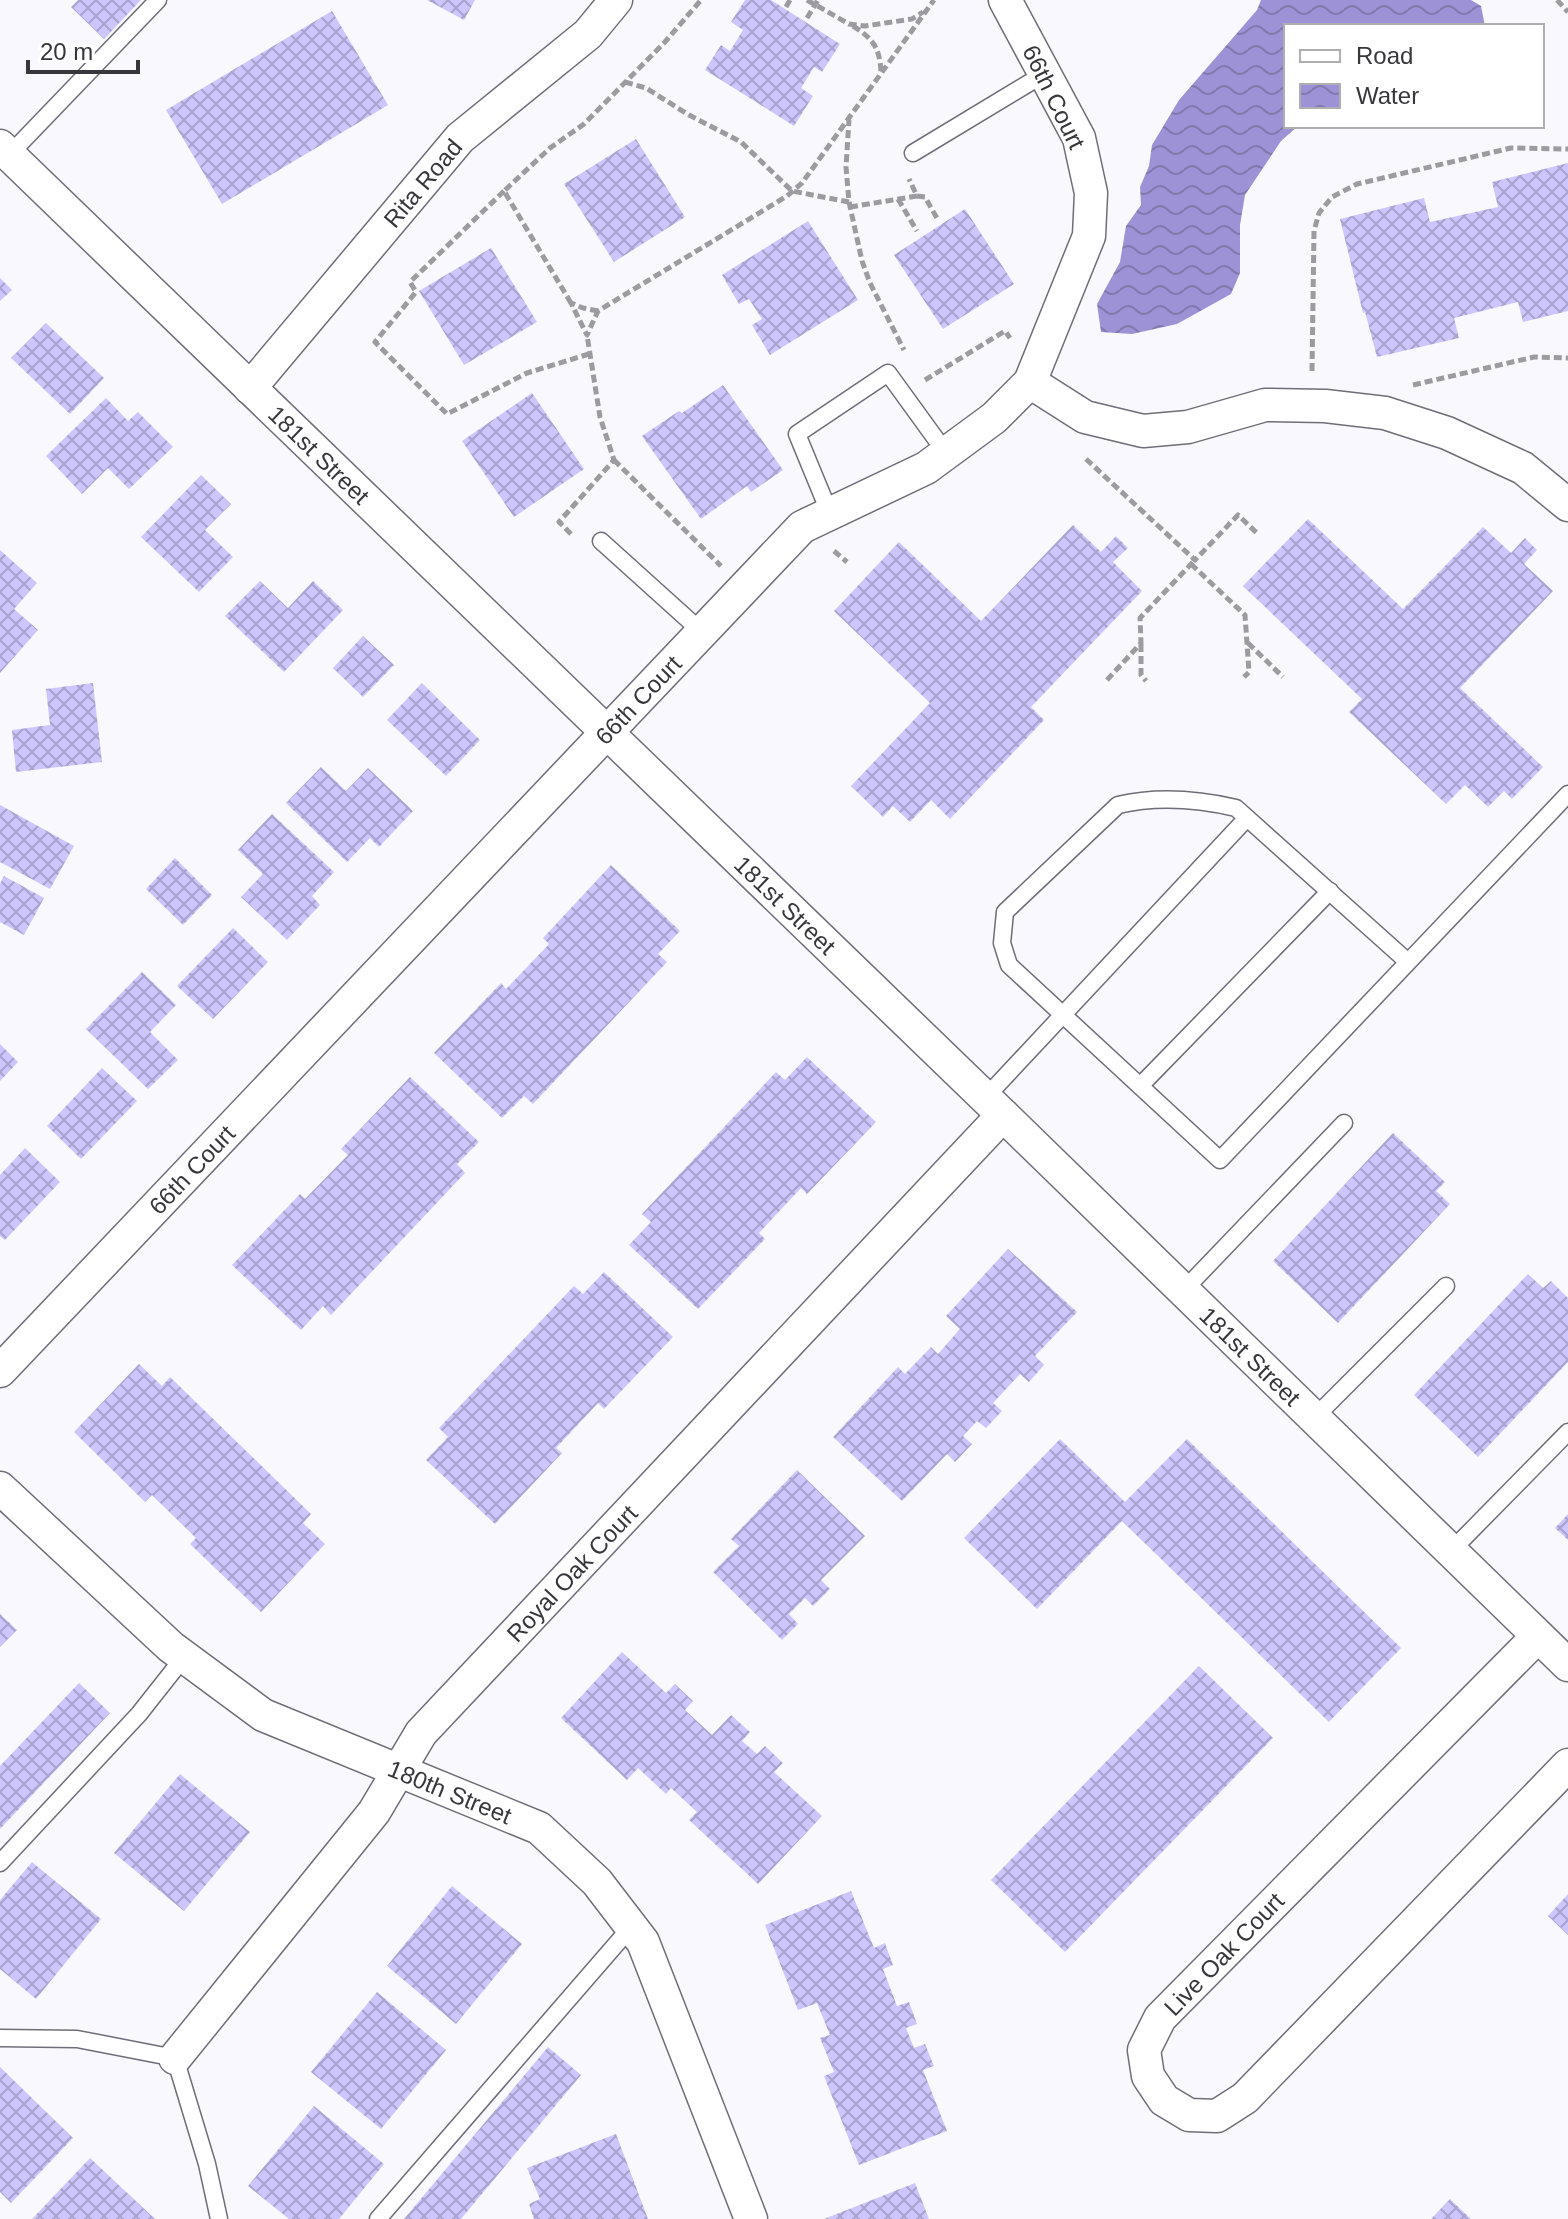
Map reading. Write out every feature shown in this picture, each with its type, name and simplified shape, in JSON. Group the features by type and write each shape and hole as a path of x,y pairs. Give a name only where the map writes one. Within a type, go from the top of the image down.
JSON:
{"street":[{"name":"Rita Road","path":"250,388 460,138 588,34 616,0"},
{"name":"66th Court","path":"0,1371 802,527 926,468 994,418 1030,382 1089,236 1091,193 1079,138 1005,0"},
{"name":"181st Street","path":"5,151 1568,1665"},
{"path":"1030,382 1085,417 1143,431 1188,427 1265,405 1325,406 1385,413 1447,433 1523,468 1568,505"},
{"name":"Royal Oak Court","path":"175,2058 374,1812 421,1733 994,1106"},
{"name":"180th Street","path":"0,1488 171,1647 263,1715 539,1828 597,1882 643,1942 751,2219"},
{"name":"Live Oak Court","path":"1538,1636 1160,2018 1144,2050 1148,2076 1164,2100 1189,2115 1217,2116 1245,2098 1568,1765"}],"lane":[{"path":"5,151 158,0"},
{"path":"913,153 1044,74"},
{"path":"830,514 797,434 888,373 946,453"},
{"path":"601,541 703,633"},
{"path":"1408,962 1236,808 1201,800 1138,800 1118,805 1005,912 1002,943 1009,965 1220,1160 1568,794"},
{"path":"994,1106 1062,1015 1247,818"},
{"path":"1140,1086 1330,891"},
{"path":"1183,1291 1344,1123"},
{"path":"1314,1418 1446,1286"},
{"path":"1451,1551 1568,1432"},
{"path":"0,1863 139,1714 184,1657"},
{"path":"378,2219 631,1927"},
{"path":"0,2038 77,2039 175,2058 207,2164 219,2219"}],"path":[{"path":"589,354 527,373 447,414 375,342 416,292 410,282 550,148 584,124 665,42 701,0"},
{"path":"786,7 790,0"},
{"path":"807,0 816,2 872,41 880,57 881,75"},
{"path":"587,335 598,311 802,183 934,0"},
{"path":"1557,0 1568,12"},
{"path":"807,18 816,2"},
{"path":"849,24 865,26 912,19 928,9"},
{"path":"625,82 646,88 741,142 792,191 849,204 925,197 938,220"},
{"path":"849,119 846,167 849,204 862,261 907,356"},
{"path":"1312,385 1314,231 1319,213 1332,197 1357,184 1511,148 1568,149"},
{"path":"905,172 917,196"},
{"path":"504,191 587,335 600,417 614,460 725,570"},
{"path":"898,199 917,231"},
{"path":"571,303 598,311"},
{"path":"921,383 1005,331 1016,347"},
{"path":"1404,387 1534,357 1568,358"},
{"path":"1086,459 1245,615 1249,672 1244,677"},
{"path":"571,534 559,522 614,460"},
{"path":"1146,681 1141,675 1140,618 1238,515 1258,534"},
{"path":"831,547 847,562"},
{"path":"1247,642 1283,677"},
{"path":"1107,680 1141,643"}],"water":[{"path":"1261,0 1471,0 1481,6 1485,24 1284,24 1284,128 1296,128 1281,141 1245,195 1240,225 1240,273 1231,294 1177,324 1132,334 1101,332 1097,304 1120,262 1126,226 1141,205 1140,187 1149,166 1152,145 1179,100 1257,10"}],"building":[{"path":"78,0 141,0 104,39 71,7"},
{"path":"427,0 475,0 464,20"},
{"path":"745,0 771,0 840,44 822,72 814,67 801,88 813,96 794,126 705,70 721,45 730,51 743,30 731,22"},
{"path":"332,11 388,105 222,204 166,110"},
{"path":"636,139 685,217 614,262 564,184"},
{"path":"1568,163 1568,311 1523,322 1518,302 1454,318 1459,338 1377,357 1340,219 1424,198 1430,222 1498,207 1492,182"},
{"path":"965,209 1014,284 943,329 894,255"},
{"path":"808,221 858,300 770,355 752,325 762,319 749,299 739,304 722,275"},
{"path":"491,248 537,322 464,365 419,291"},
{"path":"0,278 12,290 0,301"},
{"path":"46,323 104,378 70,414 11,358"},
{"path":"723,385 783,470 751,492 747,486 701,519 642,436"},
{"path":"532,393 584,469 514,517 462,441"},
{"path":"106,398 128,421 138,412 173,447 129,489 108,468 82,494 46,456"},
{"path":"201,475 231,504 205,530 233,557 199,592 141,537"},
{"path":"1308,519 1403,609 1483,527 1511,553 1525,538 1537,550 1524,564 1553,591 1460,688 1543,767 1512,799 1504,791 1488,807 1465,785 1446,804 1349,712 1362,699 1243,586"},
{"path":"1073,525 1101,552 1116,536 1128,548 1113,562 1142,591 1031,707 1044,720 950,819 931,800 910,822 893,806 883,817 851,786 930,703 834,611 899,542 981,621"},
{"path":"0,550 37,583 14,609 38,630 0,673"},
{"path":"260,581 288,608 313,581 343,610 284,672 225,616"},
{"path":"363,636 394,665 363,697 333,668"},
{"path":"93,683 102,762 16,772 12,730 50,725 46,689"},
{"path":"422,683 480,740 446,776 387,720"},
{"path":"321,767 346,791 368,768 413,811 379,847 370,838 347,862 286,803"},
{"path":"0,805 74,846 50,889 0,862"},
{"path":"272,814 334,872 312,896 320,905 287,940 241,897 263,874 238,850"},
{"path":"175,858 212,895 183,925 146,889"},
{"path":"611,865 680,931 658,954 667,962 533,1104 524,1096 502,1118 434,1053 501,983 506,989 549,944 543,938"},
{"path":"4,876 44,898 24,935 0,922 0,884"},
{"path":"233,928 268,962 213,1019 177,986"},
{"path":"142,972 176,1005 150,1032 178,1060 148,1089 86,1029"},
{"path":"0,1044 18,1062 0,1081"},
{"path":"807,1057 876,1122 807,1194 801,1188 759,1233 765,1239 698,1309 629,1245 651,1222 642,1214 776,1072 785,1080"},
{"path":"102,1068 137,1101 81,1159 47,1126"},
{"path":"410,1077 479,1142 457,1164 465,1173 331,1315 323,1306 301,1330 232,1265 300,1194 305,1199 348,1155 341,1149"},
{"path":"1393,1133 1445,1182 1436,1191 1450,1204 1338,1323 1273,1261"},
{"path":"25,1148 60,1182 5,1240 0,1236 0,1175"},
{"path":"1008,1249 1077,1312 1035,1356 1044,1365 1029,1382 1020,1374 993,1403 1002,1411 986,1428 977,1421 963,1436 972,1444 955,1462 947,1454 902,1501 833,1437 898,1367 905,1374 931,1347 938,1354 960,1329 946,1316"},
{"path":"604,1272 673,1337 604,1409 598,1403 556,1448 562,1453 495,1524 426,1460 448,1437 439,1428 574,1286 583,1294"},
{"path":"1528,1274 1543,1288 1551,1281 1568,1298 1568,1362 1478,1457 1414,1395"},
{"path":"139,1364 162,1386 170,1377 311,1514 303,1523 325,1544 261,1612 190,1544 196,1538 152,1495 145,1502 74,1432"},
{"path":"1060,1439 1125,1502 1187,1439 1401,1648 1329,1722 1122,1521 1037,1609 964,1538"},
{"path":"797,1470 865,1536 821,1580 830,1589 813,1606 805,1598 789,1614 798,1624 782,1640 713,1572 739,1546 731,1539"},
{"path":"1568,1514 1568,1540 1555,1528"},
{"path":"0,1614 17,1630 0,1647"},
{"path":"622,1652 666,1693 675,1684 693,1701 685,1710 712,1735 731,1715 750,1732 742,1741 757,1754 765,1746 783,1763 774,1772 822,1816 758,1884 689,1820 697,1812 671,1788 666,1794 638,1768 627,1780 561,1718"},
{"path":"1199,1666 1273,1738 1065,1952 991,1880"},
{"path":"79,1683 110,1713 0,1829 0,1766"},
{"path":"180,1774 250,1832 184,1911 114,1853"},
{"path":"32,1862 101,1919 36,1999 0,1969 0,1900"},
{"path":"452,1886 522,1944 456,2024 387,1966"},
{"path":"851,1891 874,1948 885,1943 893,1965 883,1969 897,2006 909,2002 917,2024 906,2028 914,2048 925,2044 934,2066 923,2070 947,2131 859,2165 824,2076 834,2072 820,2038 830,2035 817,2003 798,2010 765,1925"},
{"path":"1568,1894 1568,1935 1548,1916"},
{"path":"377,1992 446,2050 381,2129 311,2072"},
{"path":"548,2047 581,2075 461,2219 404,2219"},
{"path":"0,2067 73,2138 11,2203 0,2192"},
{"path":"314,2106 384,2164 339,2219 289,2219 248,2186"},
{"path":"616,2134 648,2219 534,2219 529,2204 540,2199 527,2168"},
{"path":"90,2158 155,2219 32,2219"},
{"path":"915,2183 929,2219 824,2219"},
{"path":"1450,2199 1471,2219 1431,2219"}]}
